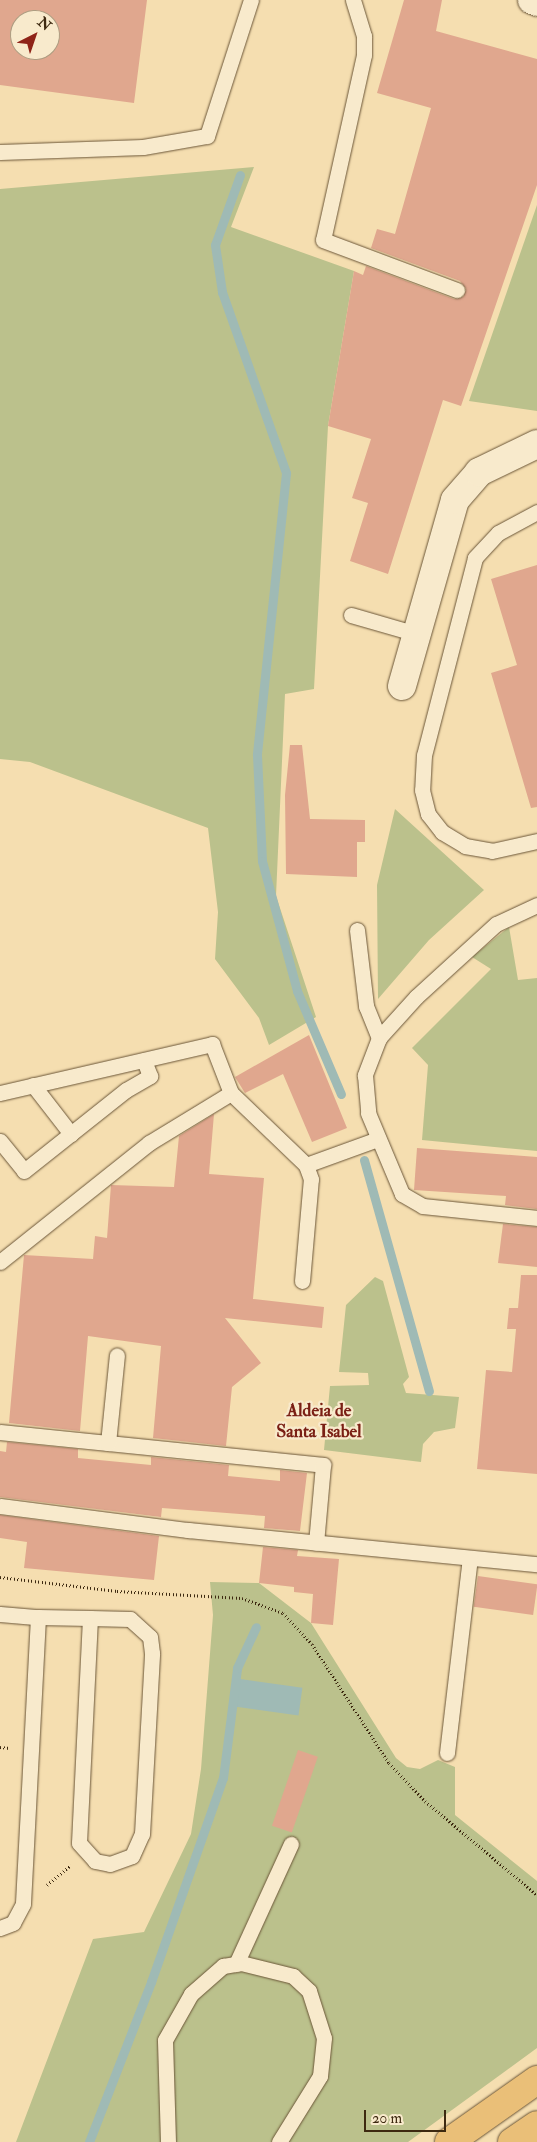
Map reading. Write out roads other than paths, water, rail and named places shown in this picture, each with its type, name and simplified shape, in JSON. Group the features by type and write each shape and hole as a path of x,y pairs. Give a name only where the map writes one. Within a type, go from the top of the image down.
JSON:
{"main road":[{"path":"449,2142 537,2080"},
{"path":"512,2142 537,2125"}],"street":[{"path":"532,0 537,2"},
{"path":"402,686 455,500 479,472 537,444"}],"lane":[{"path":"0,152 143,147 207,136 251,0"},
{"path":"353,0 364,36 364,55 323,240 457,290"},
{"path":"537,512 498,533 475,558 424,755 422,790 428,814 442,832 465,846 492,851 537,841"},
{"path":"352,615 417,634"},
{"path":"537,905 496,924 471,944 379,1038 365,1075 368,1113 394,1181 411,1201 436,1208 537,1218"},
{"path":"357,930 366,1006 379,1038"},
{"path":"0,1093 212,1044 231,1093 306,1165 311,1179 302,1281"},
{"path":"0,1141 24,1171 150,1076 144,1060"},
{"path":"33,1085 71,1134"},
{"path":"0,1262 149,1143 231,1093"},
{"path":"306,1165 378,1139"},
{"path":"108,1443 117,1355"},
{"path":"0,1432 323,1465 316,1543"},
{"path":"0,1506 316,1543 537,1564"},
{"path":"448,1753 470,1558"},
{"path":"0,1614 38,1617 90,1618 130,1619 150,1637 152,1652 138,1846 122,1863 95,1861 86,1853 80,1842 90,1618"},
{"path":"0,1928 13,1922 23,1904 38,1617"},
{"path":"236,1964 291,1844"},
{"path":"168,2142 165,2040 191,1994 223,1966 236,1964 268,1967 293,1976 309,1991 324,2038 320,2076 278,2142"}],"water":[{"path":"240,1679 302,1688 298,1715 236,1707"}],"waterway":[{"path":"240,175 215,245 222,292 286,473 257,755 262,861 297,991 341,1094"},
{"path":"364,1160 429,1391"},
{"path":"89,2142 151,1982 223,1778 237,1668 256,1627"}],"district":[{"name":"Aldeia de Santa Isabel","path":"319,1422"}]}
